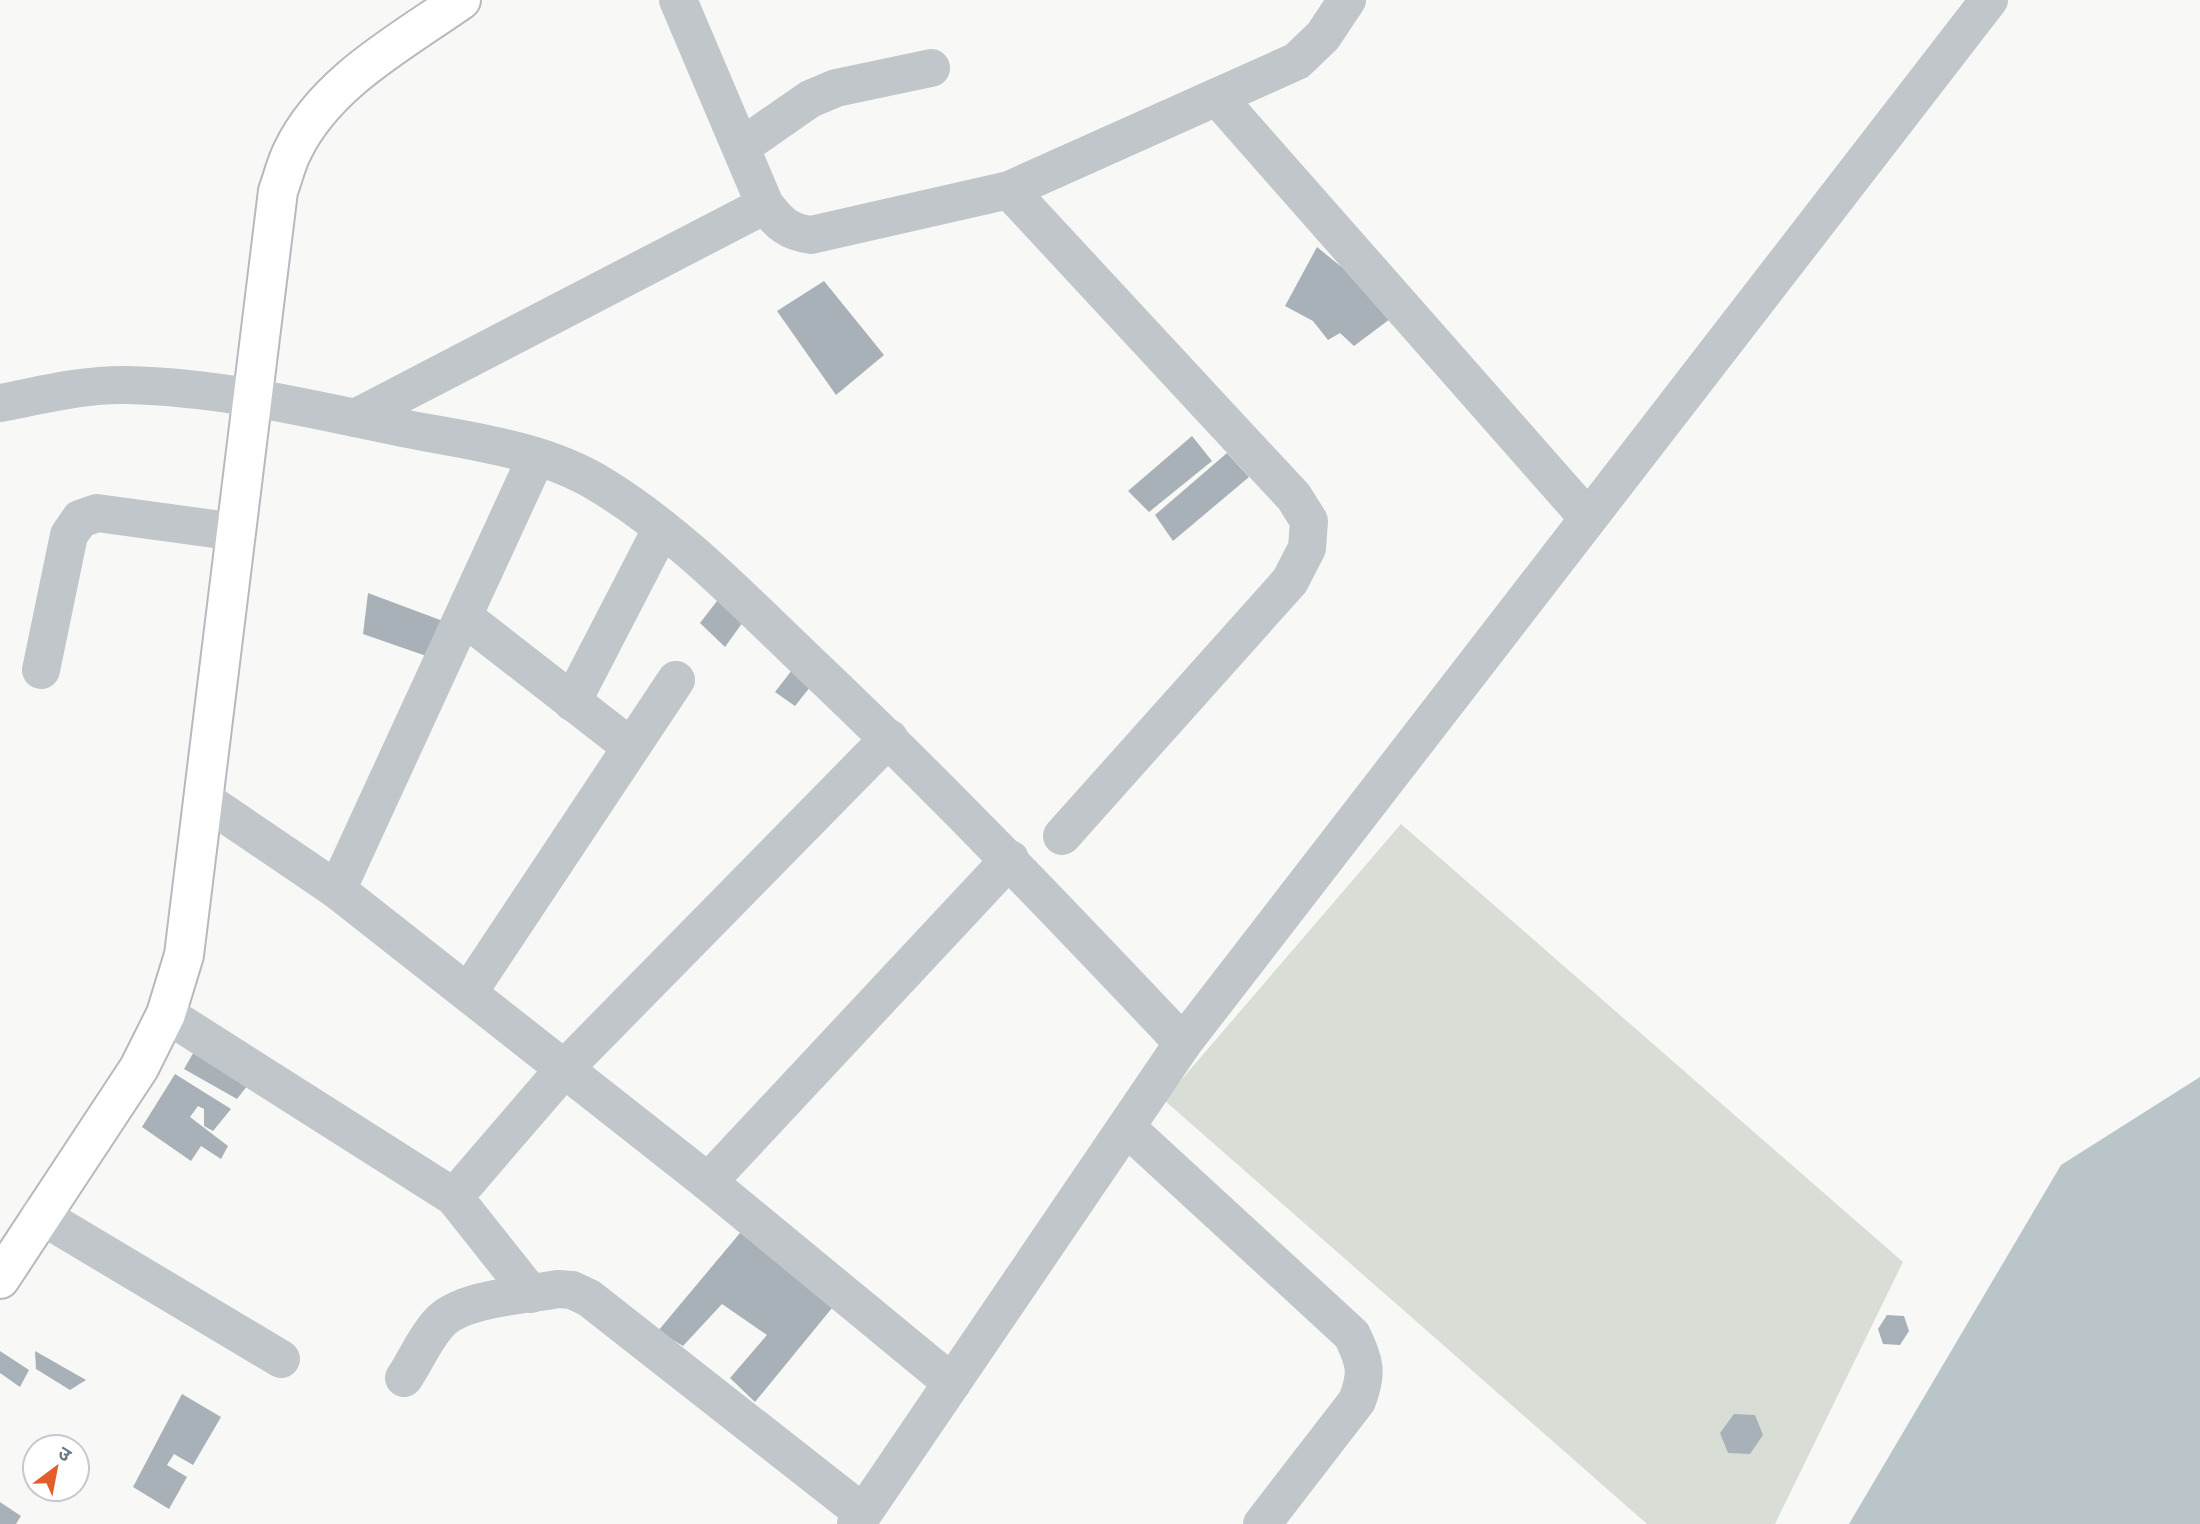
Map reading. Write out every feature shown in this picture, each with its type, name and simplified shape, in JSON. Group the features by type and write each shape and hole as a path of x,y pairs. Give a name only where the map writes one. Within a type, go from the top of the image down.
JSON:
{"main road":[{"path":"0,1279 139,1068 166,1014 184,955 278,191 293,149 320,111 355,74 461,0"}],"street":[{"path":"678,0 765,205 779,223 793,233 811,235 1009,190 1297,61 1324,36 1346,0"},
{"path":"404,1378 439,1323 449,1314 468,1305 558,1289 572,1290 589,1298 860,1519 1183,1043 1989,0"},
{"path":"741,147 810,99 836,88 931,68"},
{"path":"1217,97 1587,517"},
{"path":"1009,190 1294,497 1309,522 1307,548 1290,581 1062,836"},
{"path":"355,418 765,205"},
{"path":"0,403 91,386 129,385 253,397 501,448 536,458 599,483 662,528 707,565 889,738 1010,859 1183,1043"},
{"path":"337,890 536,458"},
{"path":"41,670 69,535 80,519 97,513 236,532"},
{"path":"572,702 662,528"},
{"path":"464,617 631,747"},
{"path":"468,993 676,680"},
{"path":"454,1197 565,1068 889,738"},
{"path":"203,799 337,890 708,1182 952,1382"},
{"path":"708,1182 1010,859"},
{"path":"166,1014 454,1197 531,1294"},
{"path":"1126,1127 1352,1335 1363,1360 1366,1379 1357,1401 1262,1524"},
{"path":"40,1215 281,1359"}],"shaded area":[{"path":"1401,824 1903,1262 1775,1524 1647,1524 1164,1100"},
{"path":"2200,1077 2200,1524 1849,1524 2061,1165"}],"building":[{"path":"1317,247 1398,313 1354,346 1340,333 1328,340 1313,321 1285,306"},
{"path":"824,281 884,355 836,395 777,311"},
{"path":"1192,436 1212,461 1149,512 1128,491"},
{"path":"1227,453 1249,477 1173,541 1155,515"},
{"path":"727,588 748,615 725,647 700,623"},
{"path":"368,593 451,624 432,658 363,634"},
{"path":"799,661 818,677 795,706 775,692"},
{"path":"199,1043 254,1077 237,1099 184,1069"},
{"path":"175,1074 231,1109 213,1131 204,1126 204,1109 198,1106 190,1117 228,1146 221,1159 201,1146 191,1161 142,1127"},
{"path":"750,1221 841,1297 755,1402 730,1378 767,1335 722,1304 683,1346 658,1331"},
{"path":"1887,1315 1904,1316 1909,1331 1900,1345 1883,1344 1878,1329"},
{"path":"0,1351 29,1370 20,1387 0,1373"},
{"path":"35,1351 86,1380 70,1390 36,1369"},
{"path":"182,1394 221,1417 193,1465 174,1454 167,1465 187,1477 169,1509 133,1487"},
{"path":"1734,1414 1755,1415 1763,1435 1750,1454 1728,1453 1720,1433"},
{"path":"0,1502 21,1516 16,1524 0,1524"}]}
